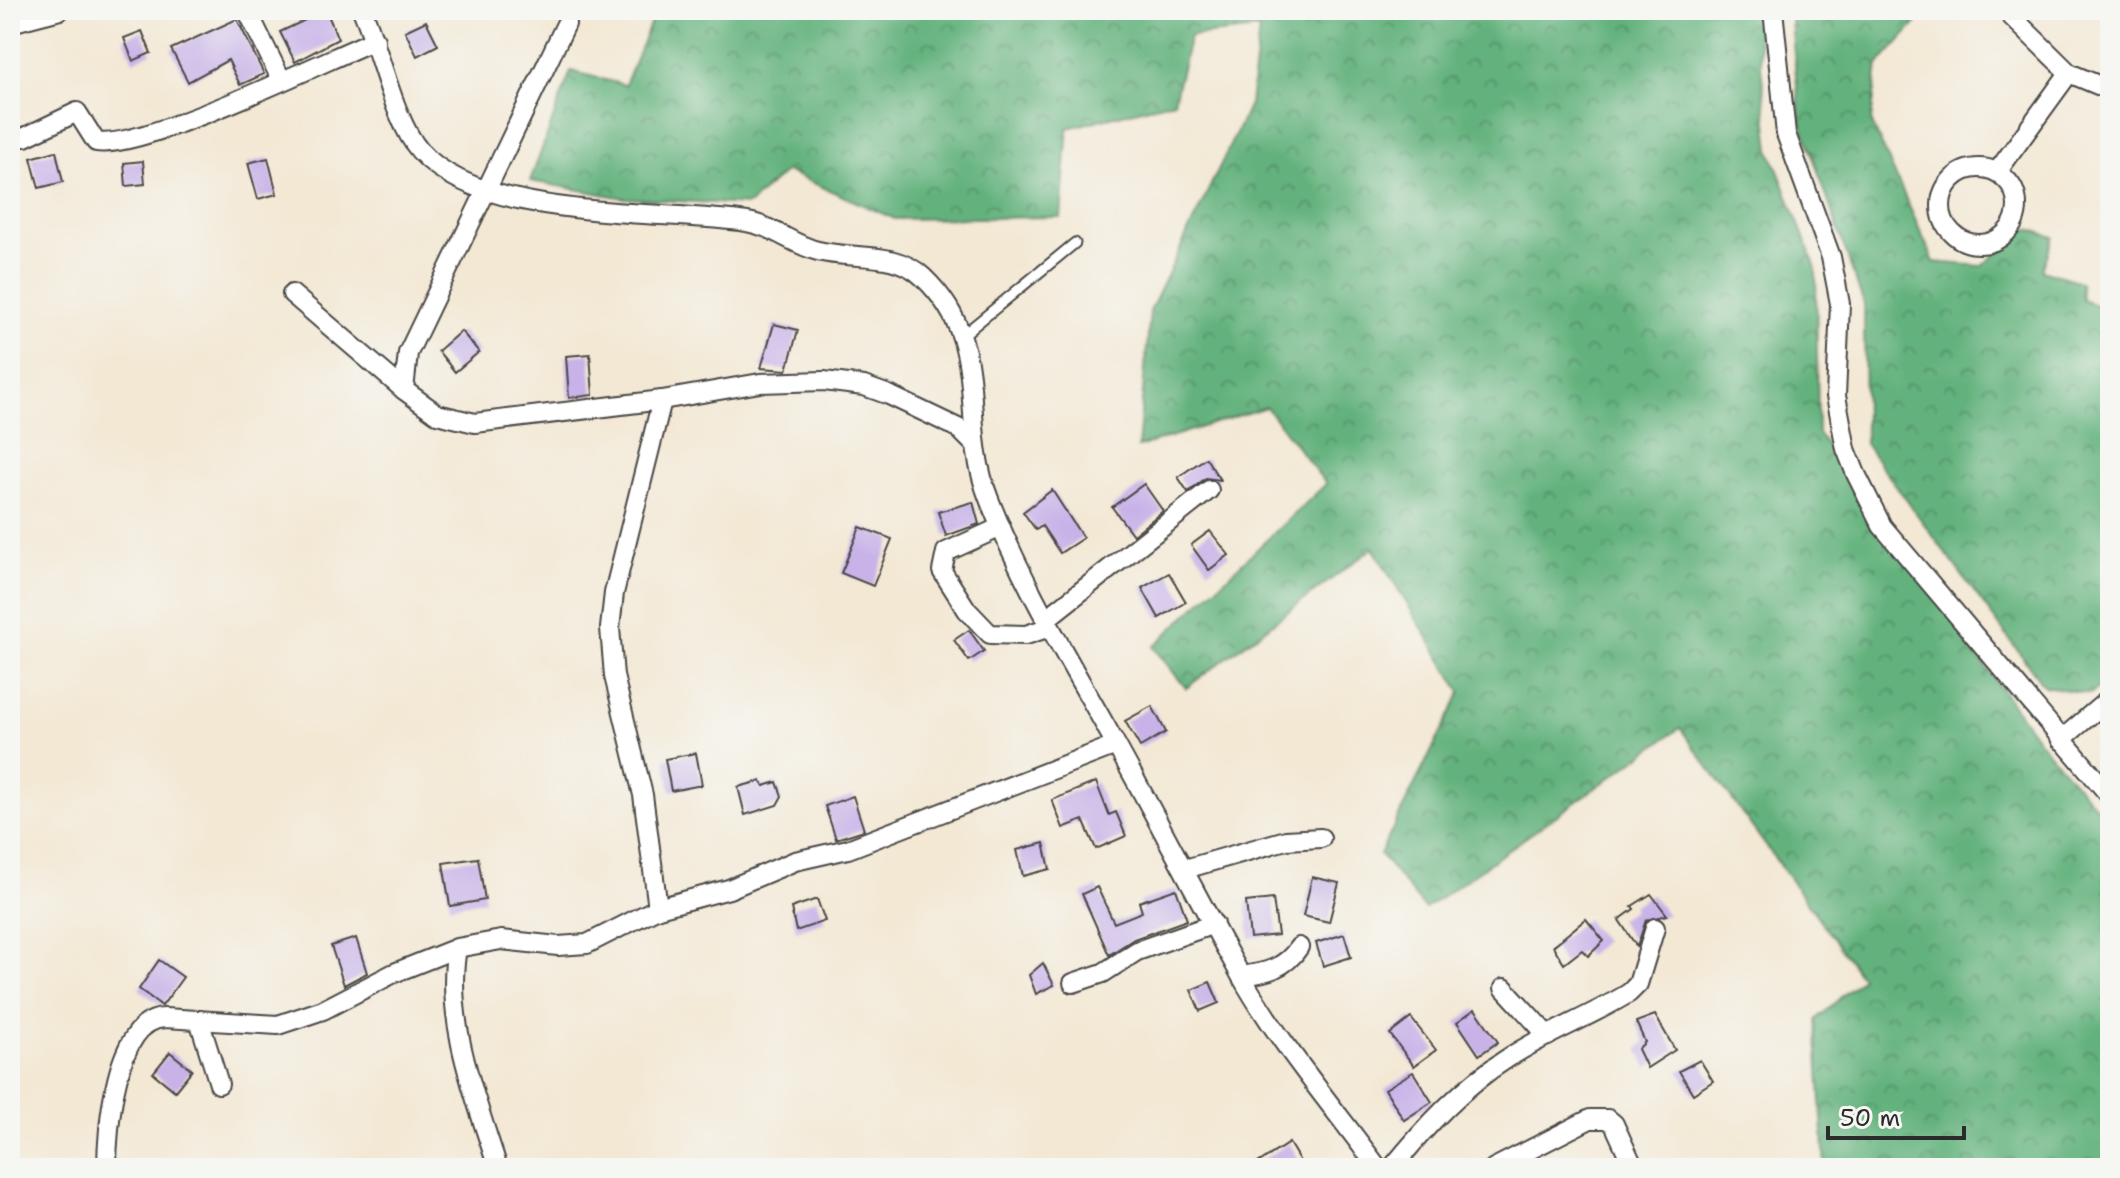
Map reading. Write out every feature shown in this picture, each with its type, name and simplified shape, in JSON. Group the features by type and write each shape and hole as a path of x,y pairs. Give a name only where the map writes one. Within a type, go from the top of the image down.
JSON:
{"street":[{"path":"10,23 60,10"},
{"path":"247,10 281,79"},
{"path":"362,10 419,150 444,170 485,191 590,210 747,222 813,250 901,263 919,273 938,293 964,334 971,372 973,443 987,496 1048,623 1241,976 1378,1168"},
{"path":"1773,10 1786,134 1831,257 1837,285 1840,304 1836,396 1846,449 1856,474 1882,526 2110,796"},
{"path":"2005,10 2069,73 2110,90"},
{"path":"404,390 408,353 566,24"},
{"path":"25,137 77,112 96,142 139,137 375,40"},
{"path":"1997,172 2069,73"},
{"path":"1985,168 1997,172 2014,190 2016,215 2003,236 1979,244 1967,243 1955,236 1942,216 1944,191 1961,172 1985,168"},
{"path":"292,294 404,390 437,414 475,423 662,400 760,383 824,381 864,386 919,407 958,428 973,443"},
{"path":"658,908 643,795 614,676 610,628 614,593 662,400"},
{"path":"1001,527 946,552 942,571 967,610 990,634 1026,635 1048,623 1209,490"},
{"path":"2061,740 2110,698"},
{"path":"107,1168 114,1096 134,1036 143,1025 159,1018 258,1025 299,1020 394,973 457,948 501,940 558,946 587,944 658,908 729,889 795,861 848,849 1116,745"},
{"path":"1185,869 1262,845 1321,838"},
{"path":"1073,983 1103,973 1137,951 1214,924"},
{"path":"1392,1168 1428,1123 1509,1057 1597,1012 1638,984 1655,928"},
{"path":"1241,976 1283,965 1299,947"},
{"path":"457,948 453,1000 480,1111 498,1168"},
{"path":"1504,988 1548,1036"},
{"path":"199,1020 219,1084"},
{"path":"1494,1168 1590,1119 1600,1117 1614,1124 1634,1168"}],"lane":[{"path":"964,334 1075,243"}],"green space":[{"path":"656,10 1755,10 1770,150 1816,268 1818,433 2041,744 2110,823 2110,1168 1825,1168 1816,1020 1862,978 1680,728 1425,909 1380,854 1461,692 1373,548 1186,688 1153,647 1326,484 1266,407 1138,447 1150,311 1250,104 1259,29 1190,36 1174,101 1068,128 1061,217 895,219 786,171 748,205 624,198 530,181 571,71 625,85"},
{"path":"1790,10 1928,10 1878,65 1871,121 1934,262 1982,266 2026,228 2054,237 2042,270 2081,282 2082,300 2110,310 2110,678 2090,694 2044,686 1865,444 1864,305 1800,119"}],"building":[{"path":"326,10 338,39 295,62 280,32"},
{"path":"237,19 264,74 240,85 228,60 188,82 171,49"},
{"path":"426,21 438,45 417,56 405,31"},
{"path":"142,31 151,53 133,61 124,38"},
{"path":"56,151 63,182 39,188 31,158"},
{"path":"268,158 277,194 258,199 248,163"},
{"path":"143,161 145,184 126,186 124,163"},
{"path":"774,324 798,330 787,370 761,368"},
{"path":"461,331 479,352 455,372 438,351"},
{"path":"590,354 593,395 569,398 566,356"},
{"path":"1206,458 1220,480 1206,478 1188,492 1178,477"},
{"path":"1144,484 1163,511 1133,535 1112,507"},
{"path":"1052,490 1083,538 1060,553 1042,526 1036,530 1023,512"},
{"path":"973,502 979,524 946,536 938,512"},
{"path":"860,527 892,539 873,586 841,573"},
{"path":"1210,531 1229,555 1209,570 1191,545"},
{"path":"1169,573 1186,602 1159,618 1142,588"},
{"path":"969,630 984,651 969,661 954,640"},
{"path":"1152,706 1166,732 1140,747 1125,721"},
{"path":"696,753 702,785 671,791 665,759"},
{"path":"761,781 764,786 777,782 782,796 777,805 745,815 738,787"},
{"path":"1096,782 1109,815 1116,812 1126,836 1096,849 1083,820 1063,828 1052,800"},
{"path":"853,796 864,830 836,839 825,806"},
{"path":"1044,843 1050,869 1023,876 1017,850"},
{"path":"478,858 485,900 450,906 443,863"},
{"path":"1312,877 1339,883 1329,922 1303,916"},
{"path":"1097,887 1114,923 1142,912 1139,902 1176,889 1187,920 1134,939 1109,955 1082,894"},
{"path":"1651,894 1667,915 1646,920 1637,947 1619,920 1634,909 1632,906"},
{"path":"817,899 825,921 796,931 791,908"},
{"path":"1273,899 1278,935 1250,938 1246,902"},
{"path":"1586,919 1604,941 1588,956 1582,950 1564,964 1553,946"},
{"path":"1344,934 1351,957 1323,966 1316,943"},
{"path":"356,938 367,973 344,985 331,946"},
{"path":"159,960 183,977 162,1006 139,989"},
{"path":"1043,963 1054,985 1036,994 1029,975"},
{"path":"1210,982 1219,1003 1200,1011 1191,990"},
{"path":"1475,1009 1498,1042 1479,1055 1457,1022"},
{"path":"1655,1015 1675,1050 1647,1068 1638,1049 1645,1042 1636,1022"},
{"path":"1411,1018 1436,1050 1414,1066 1390,1034"},
{"path":"170,1052 192,1070 175,1091 153,1073"},
{"path":"1700,1060 1713,1081 1693,1094 1679,1071"},
{"path":"1413,1072 1432,1102 1404,1120 1385,1089"},
{"path":"1289,1143 1304,1168 1250,1168"}]}
